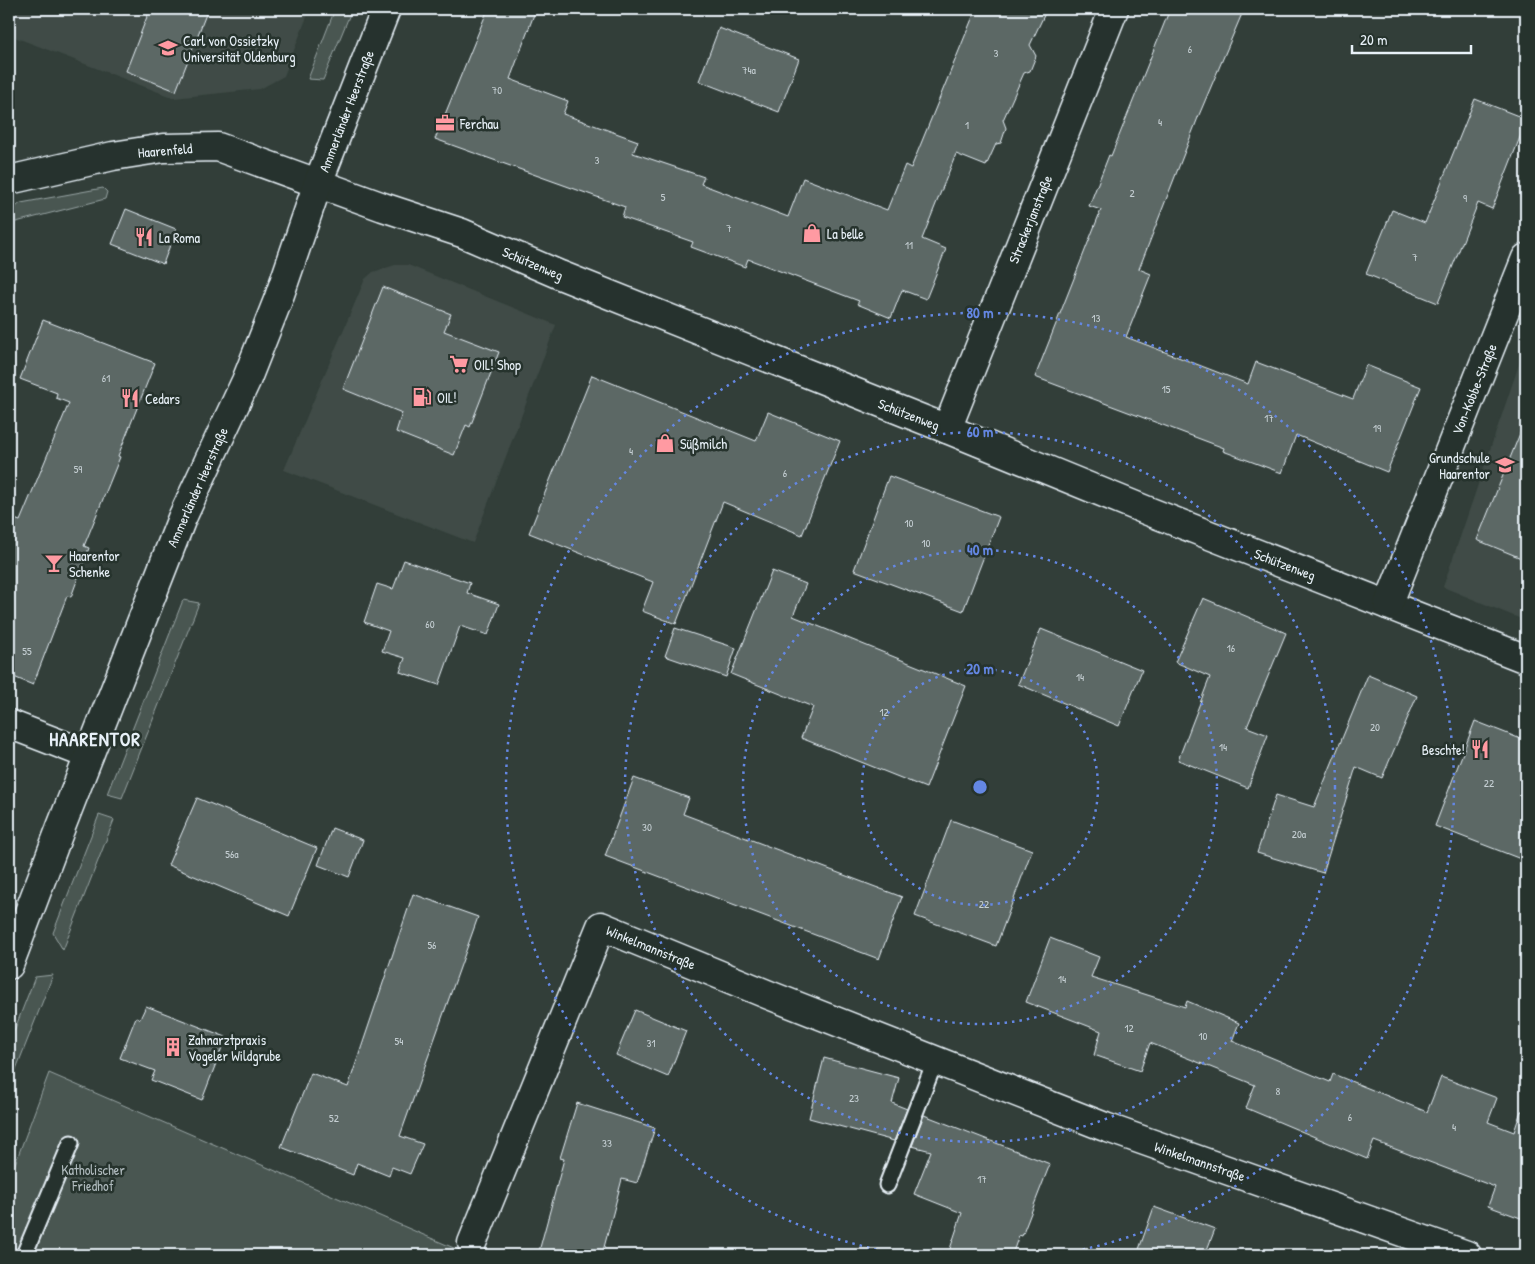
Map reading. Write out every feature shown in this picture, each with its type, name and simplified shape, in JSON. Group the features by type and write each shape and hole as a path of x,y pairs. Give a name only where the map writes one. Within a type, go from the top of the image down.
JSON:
{"street":[{"name":"Ammerländer Heerstraße","path":"9,966 88,755 182,518 246,381 278,300 318,183 386,9"},
{"name":"Strackerjanstraße","path":"947,429 1114,9"},
{"name":"Haarenfeld","path":"9,180 121,155 164,148 218,147 318,183"},
{"name":"Schützenweg","path":"318,183 462,233 560,275 1148,511 1526,660"},
{"name":"Von-Kobbe-Straße","path":"1388,604 1520,294 1526,258"},
{"path":"9,724 88,755"},
{"name":"Winkelmannstraße","path":"472,1243 601,926 935,1061 1105,1127 1467,1255"}],"lane":[{"path":"886,1185 935,1061"},
{"path":"24,1255 71,1143"}],"shaded area":[{"name":"Carl von Ossietzky Universität Oldenburg","path":"9,9 310,9 284,76 260,89 174,98 9,35"},
{"name":"OIL!","path":"395,265 408,265 556,325 473,543 284,470 365,279 373,272"},
{"name":"Grundschule Haarentor","path":"1526,344 1526,621 1443,587"}],"green space":[{"path":"335,9 352,9 323,80 308,79"},
{"path":"103,188 107,192 105,199 12,222 14,211 21,203"},
{"path":"183,600 199,603 122,798 107,794"},
{"path":"99,815 114,820 63,950 53,933"},
{"path":"53,975 9,1087 9,1044 35,977"},
{"name":"Katholischer Friedhof","path":"49,1073 470,1255 9,1255 9,1180"}],"building":[{"path":"150,9 208,9 176,91 126,71"},
{"path":"488,9 536,9 510,79 568,101 563,114 638,141 633,153 704,177 701,184 788,217 803,178 887,210 905,165 911,168 976,9 1047,9 1030,45 1036,56 1030,71 1024,73 1003,120 1006,128 1001,143 996,144 986,166 956,154 922,239 946,249 926,299 902,290 891,318 857,304 859,301 748,259 745,267 691,247 693,242 622,217 625,207 435,139"},
{"path":"1170,9 1244,9 1199,115 1139,269 1151,274 1126,337 1248,384 1256,362 1353,399 1366,365 1421,387 1387,472 1296,435 1282,473 1223,451 1224,448 1035,377 1101,210 1089,206"},
{"path":"719,28 799,59 779,112 699,81"},
{"path":"1475,99 1526,119 1526,122 1492,209 1478,203 1438,303 1366,274 1392,210 1425,223"},
{"name":"La Roma","path":"126,209 176,229 163,264 112,244"},
{"path":"383,287 451,314 444,331 499,352 470,427 466,425 454,455 396,432 402,413 343,389"},
{"path":"43,320 155,363 84,546 89,548 71,597 67,596 33,685 9,675 9,517 20,521 69,403 56,398 57,393 20,379"},
{"path":"592,375 756,441 768,412 840,441 802,535 723,502 676,624 642,611 653,582 529,533"},
{"path":"1526,422 1526,560 1477,540"},
{"path":"889,476 999,517 963,611 854,570"},
{"path":"404,560 470,583 467,593 499,604 488,635 460,626 439,685 400,672 405,658 382,651 389,631 364,622 377,584 393,589"},
{"path":"772,571 806,584 793,616 966,686 926,788 801,738 813,707 731,674"},
{"path":"1203,598 1286,633 1247,727 1268,735 1248,788 1178,760 1210,677 1175,662"},
{"path":"675,628 736,648 726,677 665,656"},
{"path":"1041,629 1142,670 1119,726 1018,684"},
{"path":"1368,675 1417,696 1382,778 1356,767 1323,873 1257,853 1276,795 1314,807"},
{"path":"1475,721 1526,741 1526,861 1435,826"},
{"path":"634,778 689,798 683,814 902,897 879,959 605,856"},
{"path":"197,798 317,848 289,916 168,865"},
{"path":"951,820 1032,850 996,946 915,916"},
{"path":"332,828 363,840 349,877 318,865"},
{"path":"413,894 478,917 400,1136 423,1144 410,1174 392,1167 389,1176 357,1163 353,1175 281,1147 311,1073 348,1087"},
{"path":"1050,938 1099,957 1091,977 1185,1007 1187,1001 1239,1023 1232,1041 1330,1082 1333,1074 1427,1112 1441,1077 1497,1098 1488,1122 1514,1132 1521,1111 1526,1111 1526,1220 1488,1206 1495,1187 1374,1141 1367,1159 1246,1108 1255,1085 1150,1043 1140,1071 1094,1055 1101,1031 1026,1002"},
{"name":"Zahnarztpraxis Vogeler Wildgrube","path":"146,1006 226,1037 202,1100 151,1080 155,1071 120,1058 136,1017 140,1019"},
{"path":"635,1010 686,1031 668,1077 616,1055"},
{"path":"824,1058 899,1078 892,1103 907,1109 894,1141 809,1118"},
{"path":"577,1103 655,1128 637,1183 622,1179 602,1255 538,1255 564,1159 560,1158"},
{"path":"924,1115 1050,1164 1022,1236 1019,1235 1012,1255 948,1255 962,1213 914,1194 931,1151 912,1146"},
{"path":"1154,1207 1215,1229 1205,1255 1137,1255"}],"place":[{"name":"Carl von Ossietzky Universität Oldenburg","path":"168,48"},
{"name":"Ferchau","path":"445,123"},
{"name":"La belle","path":"812,233"},
{"name":"La Roma","path":"144,237"},
{"name":"OIL! Shop","path":"459,364"},
{"name":"OIL!","path":"422,397"},
{"name":"Cedars","path":"130,398"},
{"name":"Süßmilch","path":"665,443"},
{"name":"Grundschule Haarentor","path":"1505,465"},
{"name":"Haarentor Schenke","path":"54,563"},
{"name":"Beschte!","path":"1480,749"},
{"name":"Zahnarztpraxis Vogeler Wildgrube","path":"173,1047"}],"district":[{"name":"HAARENTOR","path":"95,739"}]}
